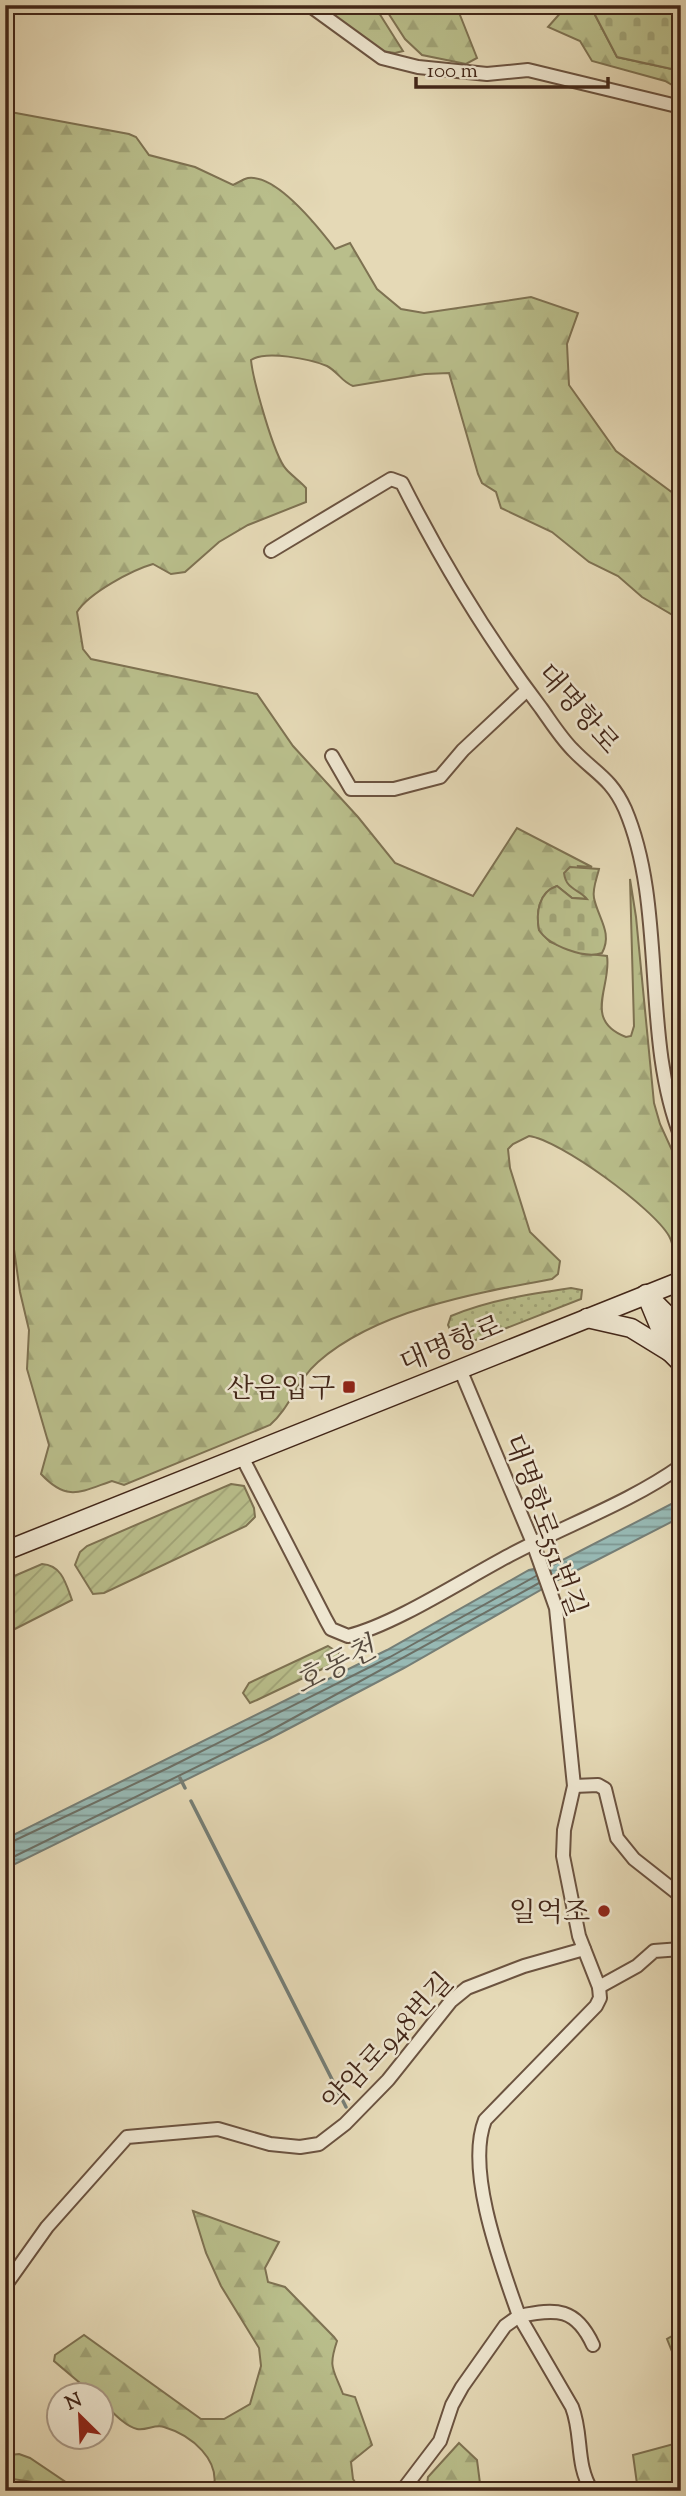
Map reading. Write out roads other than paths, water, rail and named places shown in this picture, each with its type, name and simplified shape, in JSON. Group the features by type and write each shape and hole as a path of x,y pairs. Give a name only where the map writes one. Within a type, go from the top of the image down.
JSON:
{"main road":[{"name":"대명항로","path":"5,1551 681,1281"},
{"path":"646,1294 681,1329"},
{"path":"646,1294 676,1357"},
{"path":"583,1318 631,1328 676,1357"}],"street":[{"path":"309,5 382,58 418,67 487,74 528,70 681,107"},
{"name":"대명항로","path":"271,551 391,479 402,482 476,617 527,690 572,750 614,785 634,834 648,921 665,1080 681,1137"},
{"path":"332,756 351,789 376,791 418,785 447,771 469,744 488,730 527,690"},
{"name":"대명항로551번길","path":"460,1369 534,1545 553,1600 561,1640 574,1786 564,1830 563,1856 584,1949 598,1987"},
{"path":"242,1457 326,1620 339,1634 348,1636 377,1626 628,1497 681,1466"},
{"path":"574,1786 598,1785 605,1789 617,1838 634,1859 681,1896"},
{"name":"약암로948번길","path":"5,2286 47,2227 127,2137 218,2129 270,2144 300,2147 319,2144 345,2124 388,2080 451,2001 467,1988 524,1966 584,1949"},
{"path":"593,2491 580,2463 577,2424 572,2407 519,2316 497,2247 484,2189 482,2127 489,2115 596,2006 600,1998 598,1987 637,1966 654,1951 681,1949"},
{"path":"402,2491 436,2448 462,2387 505,2326 519,2316 555,2312 574,2316 584,2326 593,2345"}],"water":[{"path":"681,1499 681,1517 560,1579 404,1668 269,1739 5,1869 5,1839 387,1650 529,1570 553,1565"}],"waterway":[{"path":"180,1778 185,1788"},
{"path":"191,1801 346,2107"}],"place":[{"name":"산음입구","path":"349,1387"},
{"name":"일억조","path":"604,1911"}],"water label":[{"name":"호동천","path":"335,1665"}]}
